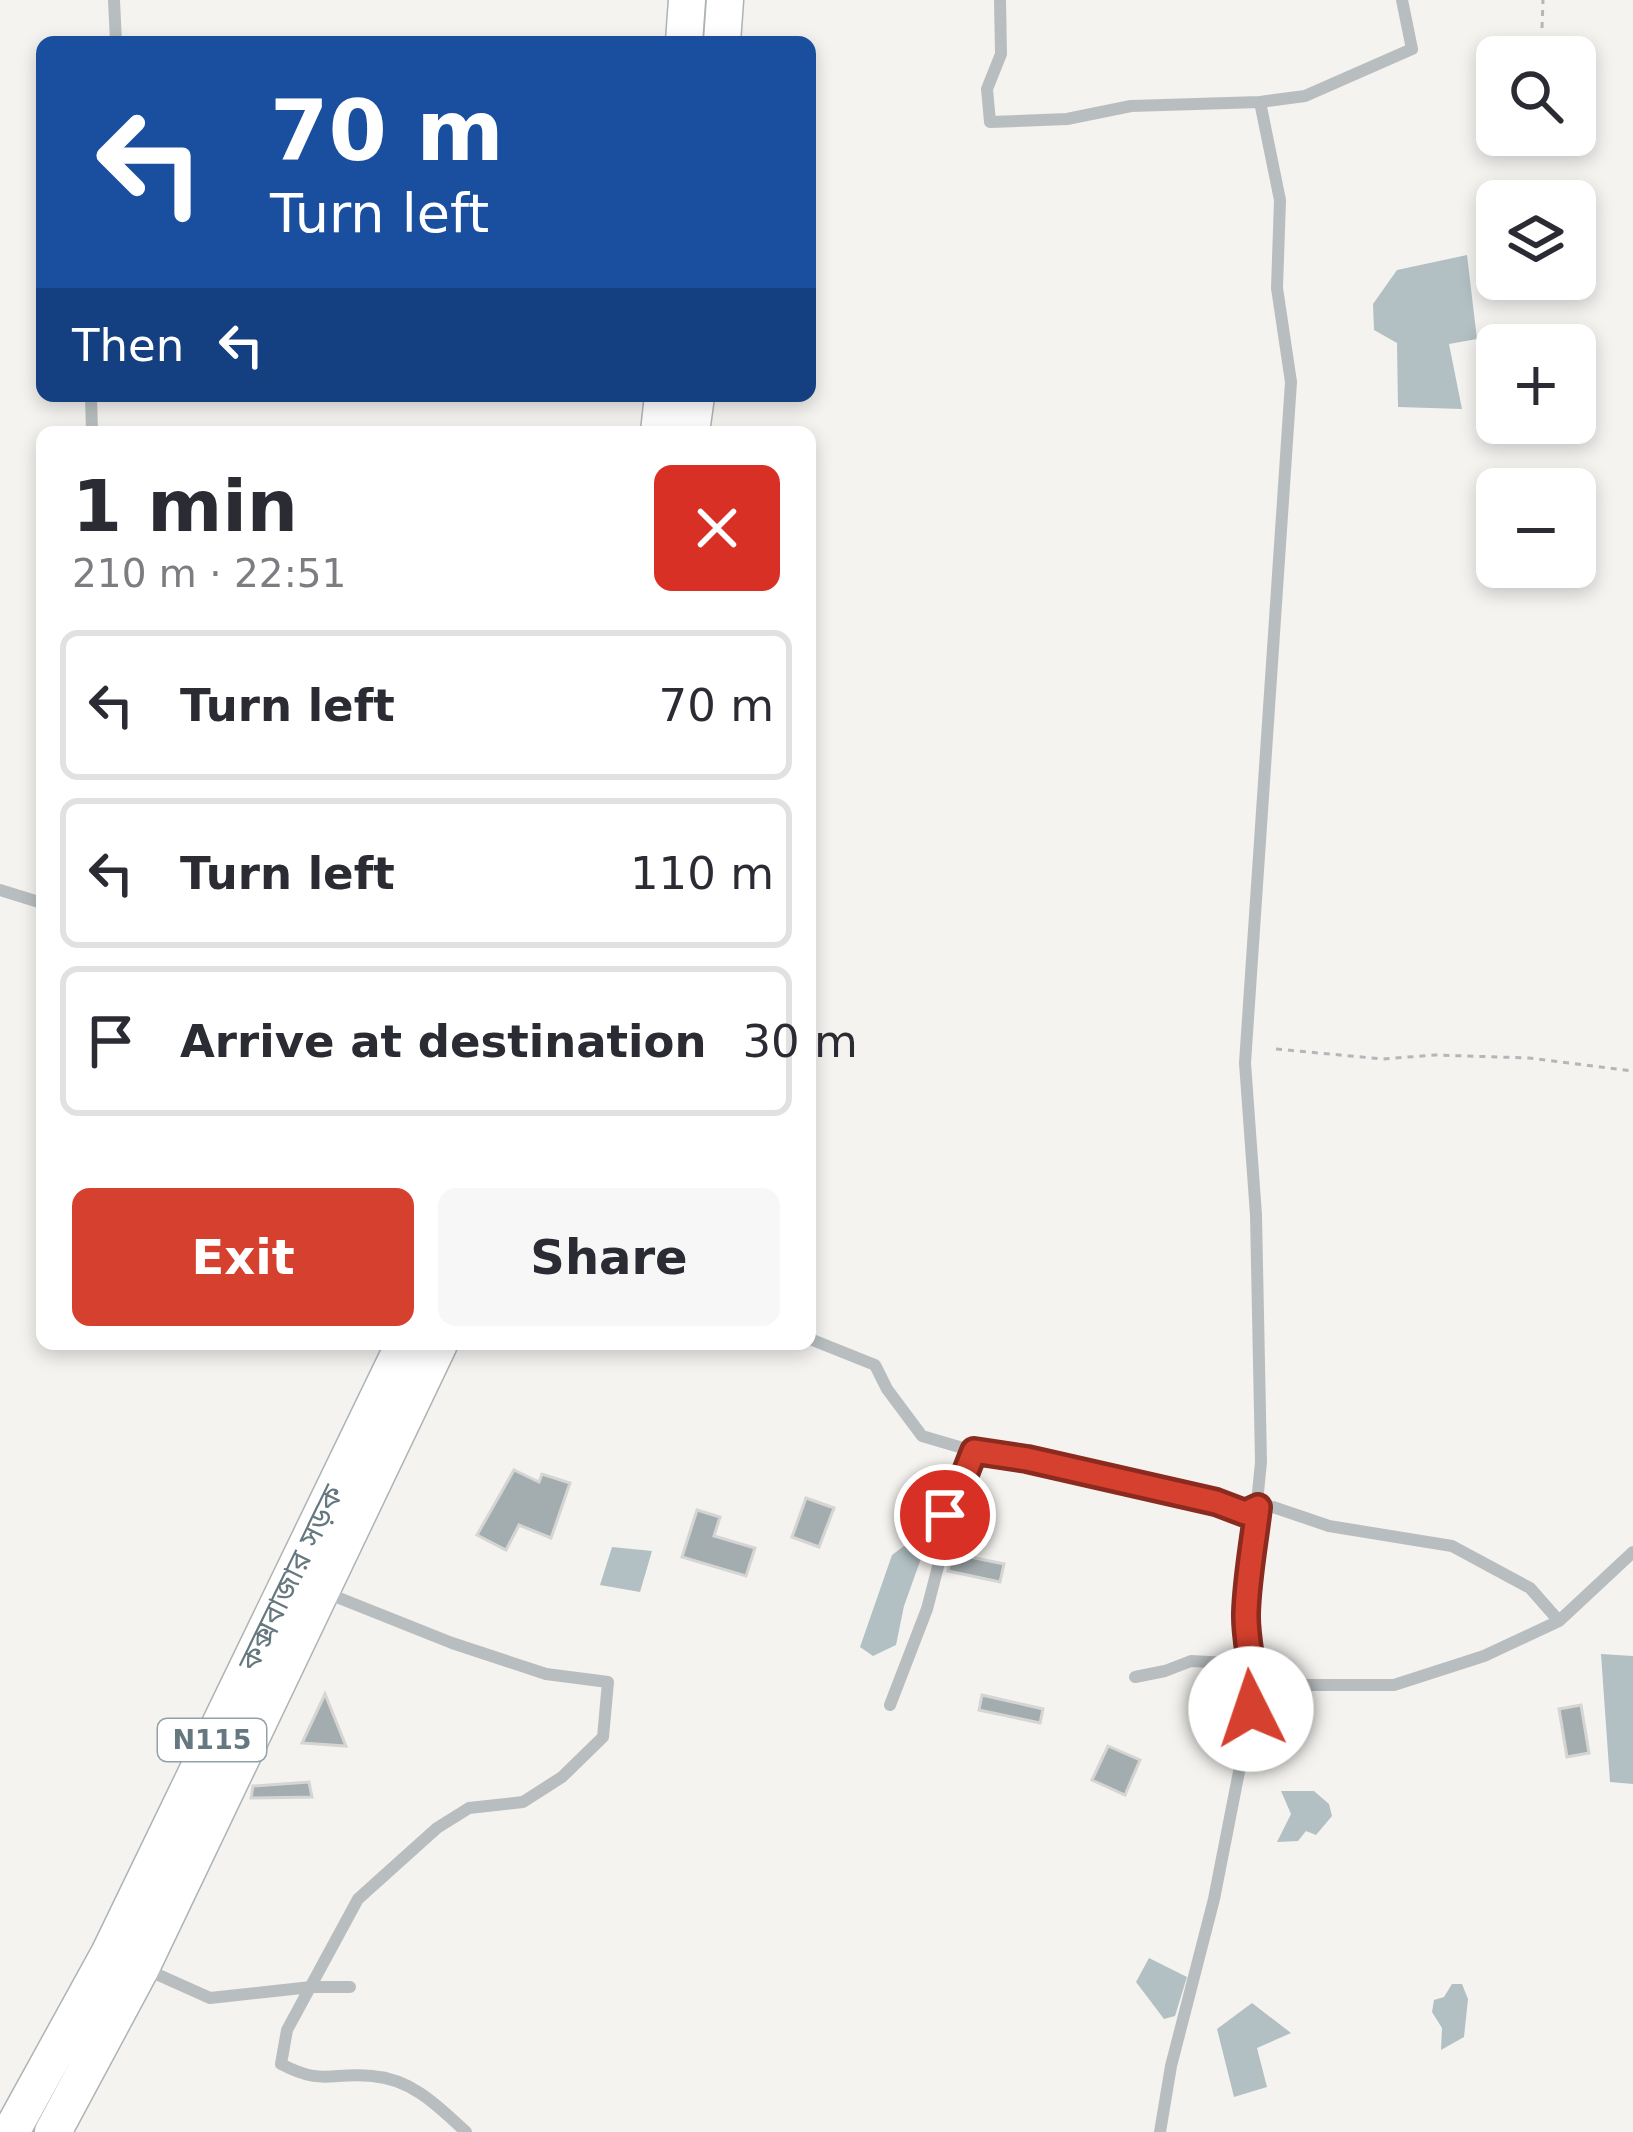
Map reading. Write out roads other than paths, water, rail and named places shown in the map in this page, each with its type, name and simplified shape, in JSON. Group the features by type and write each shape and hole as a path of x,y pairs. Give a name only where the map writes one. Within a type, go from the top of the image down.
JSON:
{"highway":[{"path":"684,36 687,0"},
{"path":"722,36 725,0"},
{"name":"কক্সবাজার সড়ক","path":"11,2132 109,1954 401,1350"},
{"name":"কক্সবাজার সড়ক","path":"53,2132 142,1968 437,1350"}],"street":[{"path":"114,0 116,36"},
{"path":"1000,0 1001,54 987,89 990,122 1067,119 1131,106 1305,96 1412,49 1402,0"},
{"path":"1160,2132 1171,2066 1214,1899 1256,1685 1248,1664 1246,1613 1258,1507 1256,1215 1245,1063 1291,382 1277,288 1280,200 1260,102"},
{"path":"0,890 36,900"},
{"path":"816,1341 875,1365 887,1390 922,1436 1216,1502 1245,1513 1273,1507 1329,1526 1452,1546 1530,1588 1559,1621"},
{"path":"890,1705 927,1609 945,1515 974,1451"},
{"path":"1256,1685 1394,1685 1484,1656 1559,1621 1633,1552"},
{"path":"322,1591 546,1674 608,1682 603,1737 562,1777 523,1802 470,1808 437,1828 358,1899 287,2030 281,2064 307,2078 374,2075 419,2089 466,2132"},
{"path":"1135,1677 1191,1661 1248,1664"},
{"path":"142,1968 210,1998 350,1987"}]}
